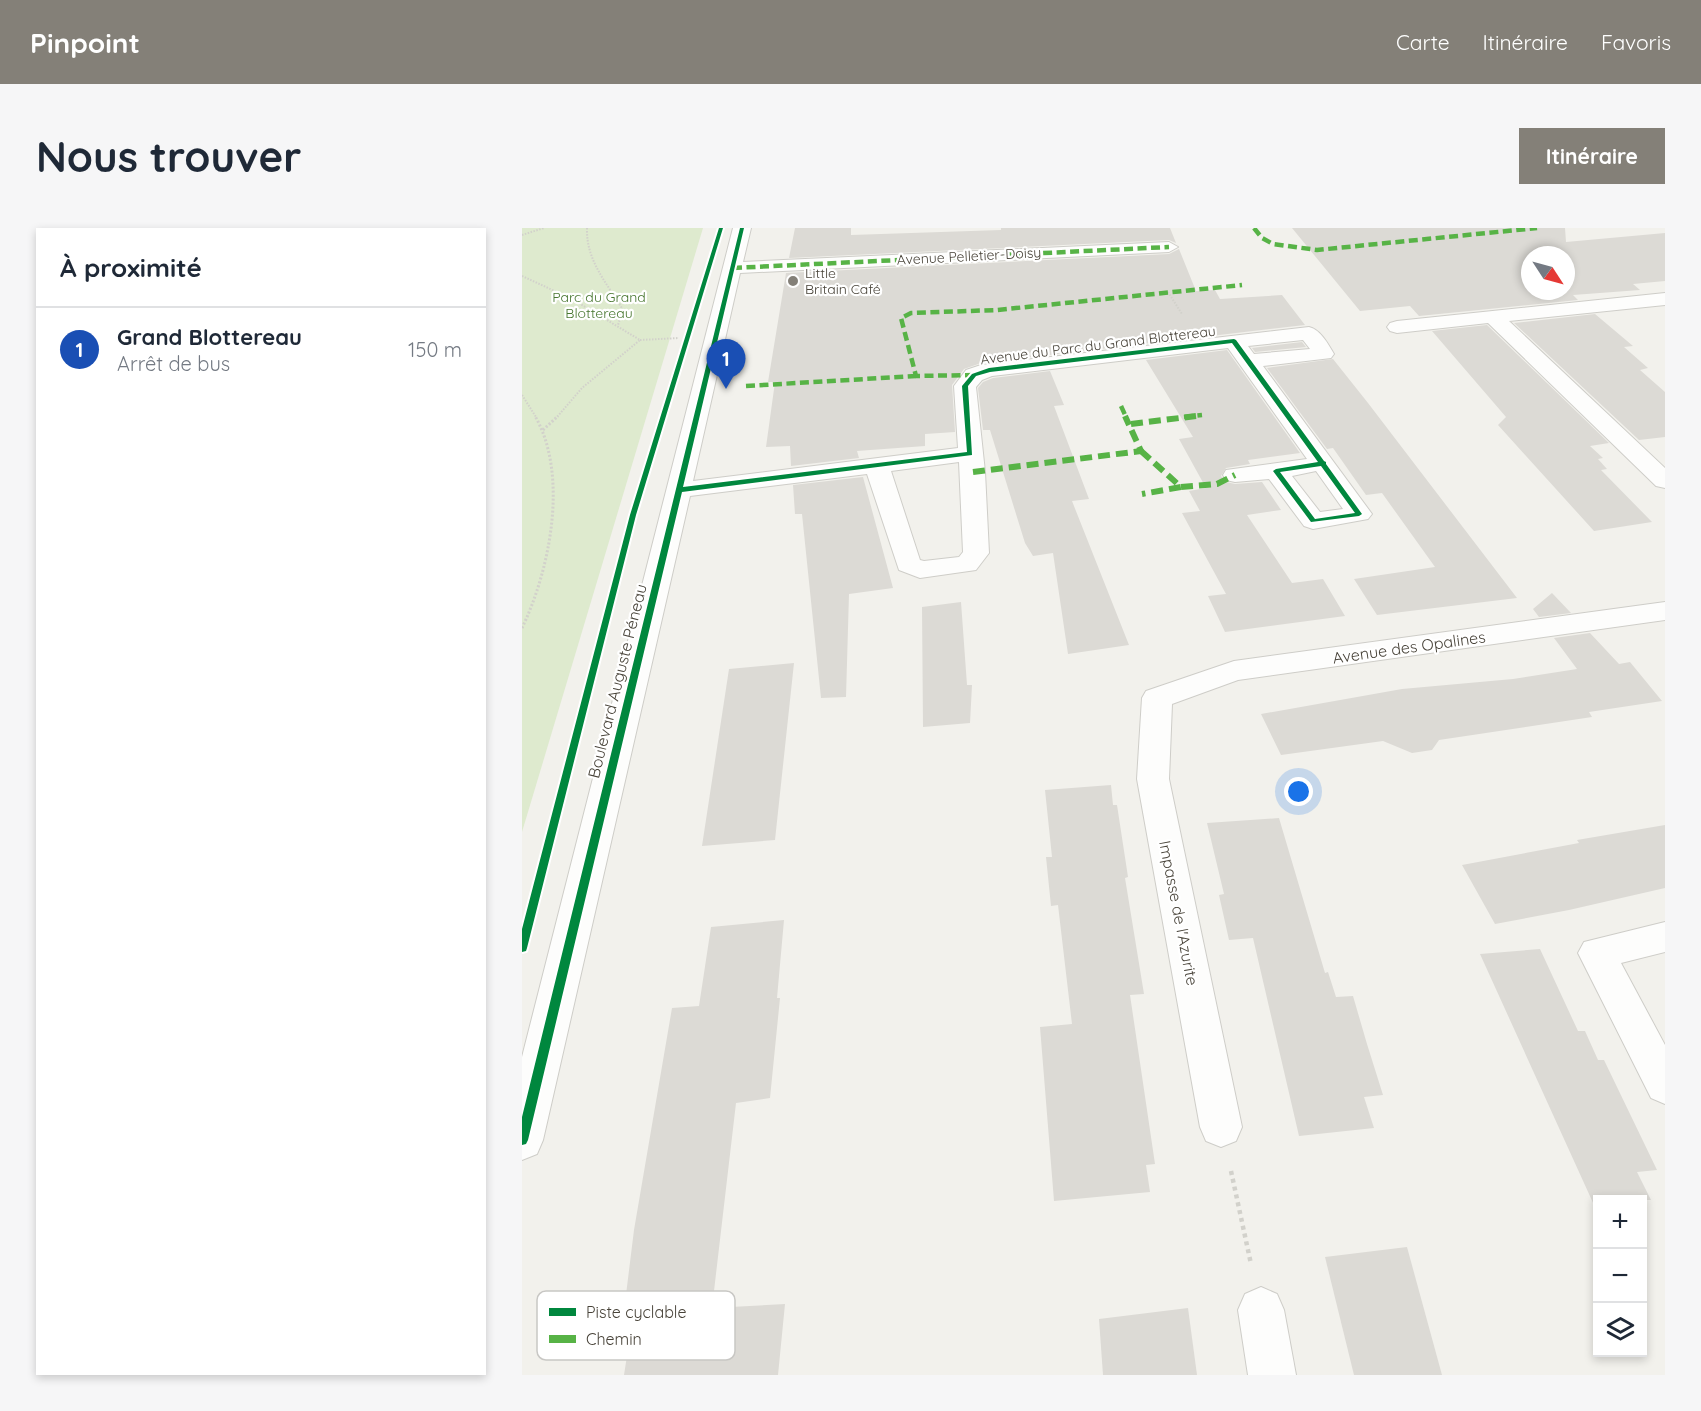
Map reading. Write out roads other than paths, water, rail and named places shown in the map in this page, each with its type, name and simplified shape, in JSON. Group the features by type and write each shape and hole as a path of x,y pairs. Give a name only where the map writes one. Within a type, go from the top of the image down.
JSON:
{"street":[{"name":"Boulevard Auguste Péneau","path":"522,1140 742,228"},
{"name":"Avenue Pelletier-Doisy","path":"733,267 1168,247"},
{"path":"1397,327 1665,298"},
{"path":"1492,317 1660,470"},
{"name":"Avenue du Parc du Grand Blottereau","path":"877,466 908,564 920,570 966,564 976,553 965,386 974,375 989,370 1309,333 1324,354 1247,361"},
{"name":"Avenue du Parc du Grand Blottereau","path":"1234,341 1359,514 1313,521 1275,471"},
{"path":"678,490 970,454"},
{"path":"1235,475 1324,463"},
{"name":"Avenue des Opalines","path":"1157,698 1234,671 1665,611"},
{"name":"Impasse de l'Azurite","path":"1157,698 1153,779 1221,1127"},
{"path":"1665,937 1597,952 1665,1085"},
{"path":"1261,1310 1272,1375"}],"place":[{"name":"Little Britain Café","path":"793,281"},
{"name":"Grand Blottereau","path":"726,389"}],"park label":[{"name":"Parc du Grand Blottereau","path":"599,306"}]}
